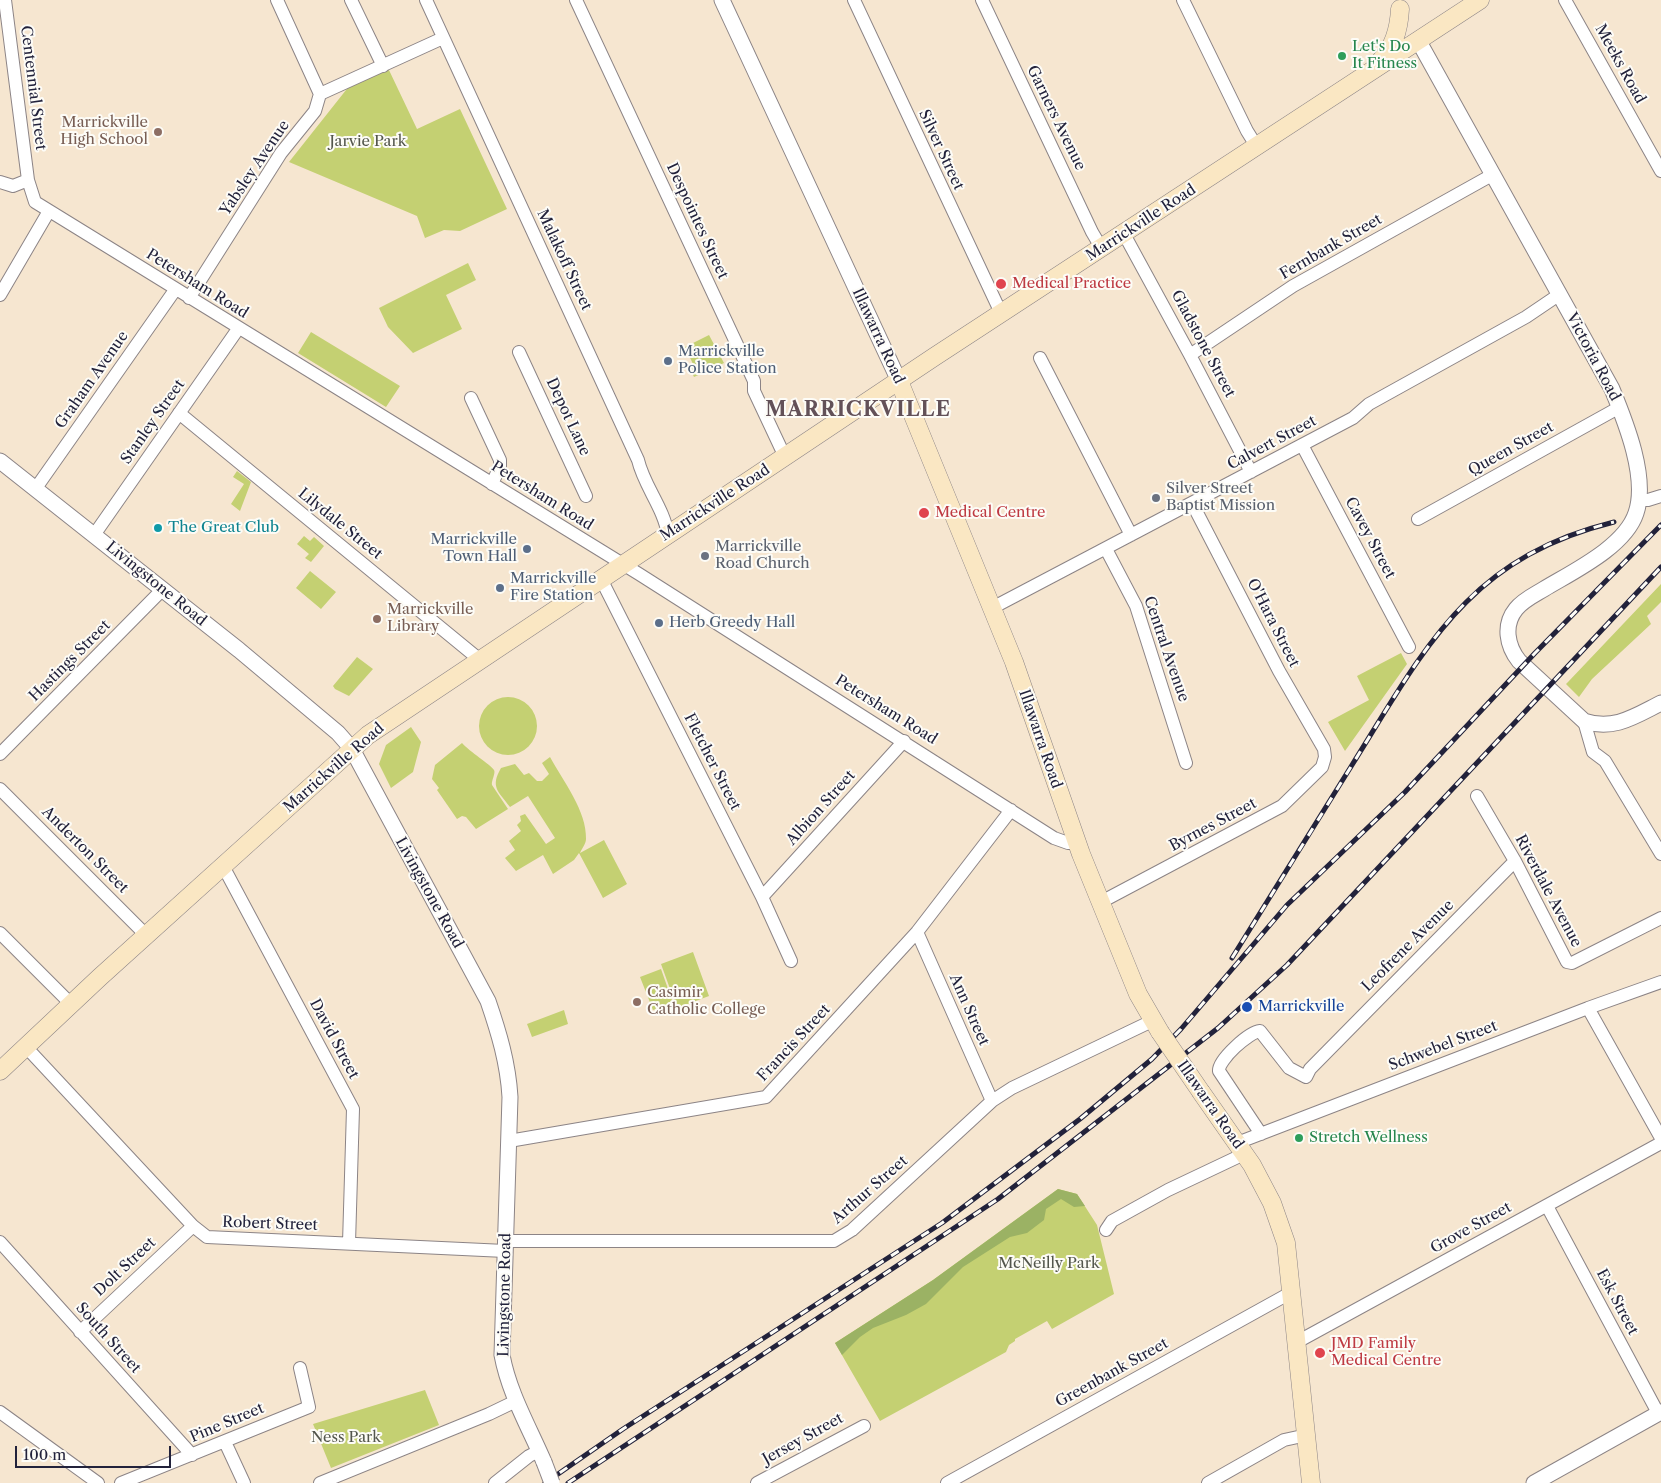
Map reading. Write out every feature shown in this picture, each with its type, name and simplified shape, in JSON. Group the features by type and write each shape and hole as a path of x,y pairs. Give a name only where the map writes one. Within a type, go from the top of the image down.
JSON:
{"main road":[{"name":"Marrickville Road","path":"0,1071 146,935 368,735 1001,313 1480,0"},
{"name":"Victoria Road","path":"1398,4 1418,40"},
{"path":"1372,70 1392,45 1396,34 1398,4"},
{"name":"Illawarra Road","path":"899,382 1014,662 1077,843 1138,994 1156,1027 1241,1149 1272,1203 1283,1231 1292,1292 1311,1483"}],"street":[{"name":"Centennial Street","path":"5,0 28,180"},
{"path":"277,0 320,94 443,38"},
{"path":"351,0 383,66"},
{"name":"Malakoff Street","path":"426,0 591,356 638,460 640,471 666,524 668,535"},
{"name":"Despointes Street","path":"576,0 754,381 754,391 785,457"},
{"name":"Illawarra Road","path":"722,0 899,382"},
{"name":"Silver Street","path":"854,0 1001,313"},
{"name":"Garners Avenue","path":"982,0 1092,232 1102,248"},
{"path":"1183,0 1247,130 1257,146"},
{"name":"Meeks Road","path":"1566,0 1661,171"},
{"name":"Victoria Road","path":"1418,40 1603,372 1620,407 1639,478 1640,500 1631,523 1613,544 1592,560 1522,603 1509,622 1509,643 1513,653 1584,721"},
{"name":"Yabsley Avenue","path":"189,298 282,153 315,111 320,94"},
{"name":"Fernbank Street","path":"1190,355 1293,286 1492,175"},
{"path":"0,182 13,186 28,180"},
{"name":"Petersham Road","path":"28,180 35,202 49,211 174,290 623,565 904,741 1054,838 1068,843 1077,843"},
{"path":"0,295 49,211"},
{"name":"Gladstone Street","path":"1124,234 1251,472"},
{"name":"Graham Avenue","path":"36,488 174,290"},
{"name":"Calvert Street","path":"992,608 1353,418 1369,404 1526,317 1560,294"},
{"name":"Stanley Street","path":"94,535 238,328"},
{"name":"Depot Lane","path":"520,352 586,496"},
{"path":"1040,358 1131,535"},
{"path":"471,398 500,460 499,471 492,484"},
{"name":"Queen Street","path":"1418,519 1620,407"},
{"name":"Lilydale Street","path":"180,413 480,660"},
{"name":"Cavey Street","path":"1302,445 1408,647"},
{"name":"Livingstone Road","path":"0,461 318,716 342,736 352,749 488,1001 508,1070 510,1097 502,1355 504,1370 552,1483"},
{"path":"1640,500 1661,496"},
{"name":"O'Hara Street","path":"1192,503 1279,671 1324,749 1325,757"},
{"name":"Central Avenue","path":"1106,549 1136,606 1186,763"},
{"name":"Fletcher Street","path":"601,579 762,897 791,961"},
{"name":"Hastings Street","path":"0,754 162,590"},
{"path":"1584,721 1596,725 1620,723 1661,703"},
{"path":"1584,721 1593,752 1605,761 1660,851"},
{"name":"Albion Street","path":"762,897 904,741"},
{"name":"Byrnes Street","path":"1101,902 1282,806 1318,772 1325,757"},
{"name":"Anderton Street","path":"0,789 146,935"},
{"name":"Riverdale Avenue","path":"1478,796 1515,861 1566,962 1572,963 1661,918"},
{"name":"Francis Street","path":"509,1141 766,1097 917,932 1011,810"},
{"name":"Leofrene Avenue","path":"1261,1134 1220,1074 1220,1062 1252,1033 1260,1031 1289,1068 1306,1077 1310,1069 1515,861"},
{"name":"David Street","path":"223,866 354,1110 349,1243"},
{"name":"Ann Street","path":"917,932 992,1101"},
{"path":"0,933 71,1004"},
{"name":"Schwebel Street","path":"1106,1230 1112,1222 1241,1149 1261,1134 1588,1008 1661,982"},
{"path":"1588,1008 1661,1138"},
{"name":"Arthur Street","path":"506,1246 834,1241 852,1230 992,1101 1012,1088 1156,1027"},
{"name":"Robert Street","path":"26,1047 193,1226 207,1237 349,1243 506,1246"},
{"name":"Grove Street","path":"1297,1342 1661,1143"},
{"name":"Esk Street","path":"1547,1206 1660,1412"},
{"name":"Dolt Street","path":"80,1332 193,1226"},
{"name":"South Street","path":"0,1242 192,1455"},
{"name":"Greenbank Street","path":"947,1483 1292,1292"},
{"name":"Pine Street","path":"121,1483 225,1442 233,1436 309,1407 300,1368"},
{"path":"320,1483 489,1414 516,1400"},
{"path":"0,1412 98,1483"},
{"path":"1534,1483 1660,1412"},
{"name":"Jersey Street","path":"757,1483 864,1426"},
{"path":"1208,1483 1284,1440 1307,1435"},
{"path":"225,1442 244,1483"},
{"path":"494,1483 529,1456 542,1457"}],"green space":[{"name":"Jarvie Park","path":"388,68 417,129 460,109 507,209 460,231 444,230 425,238 417,216 289,162 350,85"},
{"path":"468,263 476,280 446,295 462,329 413,353 388,327 379,308"},
{"path":"311,332 400,386 386,407 298,353"},
{"path":"709,335 724,363 694,377 689,366 693,364 685,347"},
{"path":"237,471 251,482 240,511 231,504 244,484 233,477"},
{"path":"304,536 310,541 314,537 324,546 311,562 305,558 309,554 297,544"},
{"path":"310,571 336,592 321,609 296,588"},
{"path":"1661,584 1661,602 1647,616 1651,624 1592,679 1579,697 1566,684"},
{"path":"1401,653 1407,664 1345,751 1328,722 1369,700 1357,676"},
{"path":"357,657 373,669 349,696 333,686"},
{"path":"502,697 514,697 529,705 537,720 537,732 529,747 514,755 502,755 487,747 479,732 479,720 487,705"},
{"path":"411,727 421,742 413,772 391,788 379,764 386,745"},
{"path":"462,743 494,770 492,785 508,809 476,829 466,817 462,816 457,819 437,790 439,788 432,779 435,765"},
{"path":"550,757 573,796 583,818 586,839 580,853 604,840 627,884 603,898 579,853 574,860 553,874 543,855 516,871 505,858 515,850 509,841 521,831 517,825 521,821 520,816 525,814 546,844 555,838 528,796 510,807 497,789 496,780 498,774 501,768 515,764 524,775 529,773 537,781 542,781 549,774 542,763"},
{"path":"693,952 709,996 677,1008 661,964"},
{"path":"661,969 673,1003 653,1010 640,977"},
{"path":"564,1010 568,1024 532,1037 527,1024"},
{"name":"McNeilly Park","path":"1058,1189 1077,1194 1097,1225 1114,1294 1052,1329 1047,1321 1015,1339 1009,1345 1006,1352 880,1421 835,1343 933,1280"},
{"path":"1058,1189 1077,1194 1085,1206 1074,1207 1061,1199 1046,1209 1044,1220 1027,1233 1010,1237 963,1267 926,1304 906,1315 873,1328 860,1337 842,1355 835,1343 933,1280"},
{"name":"Ness Park","path":"425,1390 439,1425 331,1468 313,1424"}],"railway":[{"path":"1232,958 1403,683 1428,646 1456,613 1486,584 1522,559 1564,538 1614,522"},
{"path":"545,1483 623,1429 942,1223 1080,1119 1152,1059 1181,1029 1287,905 1405,792 1535,653 1661,525"},
{"path":"568,1483 998,1199 1218,1028 1287,965 1661,567"}],"place":[{"name":"Let's Do It Fitness","path":"1342,56"},
{"name":"Marrickville High School","path":"158,132"},
{"name":"Medical Practice","path":"1001,284"},
{"name":"Marrickville Police Station","path":"668,361"},
{"name":"Silver Street Baptist Mission","path":"1156,498"},
{"name":"Medical Centre","path":"924,513"},
{"name":"The Great Club","path":"158,528"},
{"name":"Marrickville Town Hall","path":"527,549"},
{"name":"Marrickville Road Church","path":"705,556"},
{"name":"Marrickville Fire Station","path":"500,588"},
{"name":"Marrickville Library","path":"377,619"},
{"name":"Herb Greedy Hall","path":"659,623"},
{"name":"Casimir Catholic College","path":"637,1002"},
{"name":"Marrickville","path":"1247,1007"},
{"name":"Stretch Wellness","path":"1299,1138"},
{"name":"JMD Family Medical Centre","path":"1320,1353"}],"district":[{"name":"MARRICKVILLE","path":"858,410"}]}
